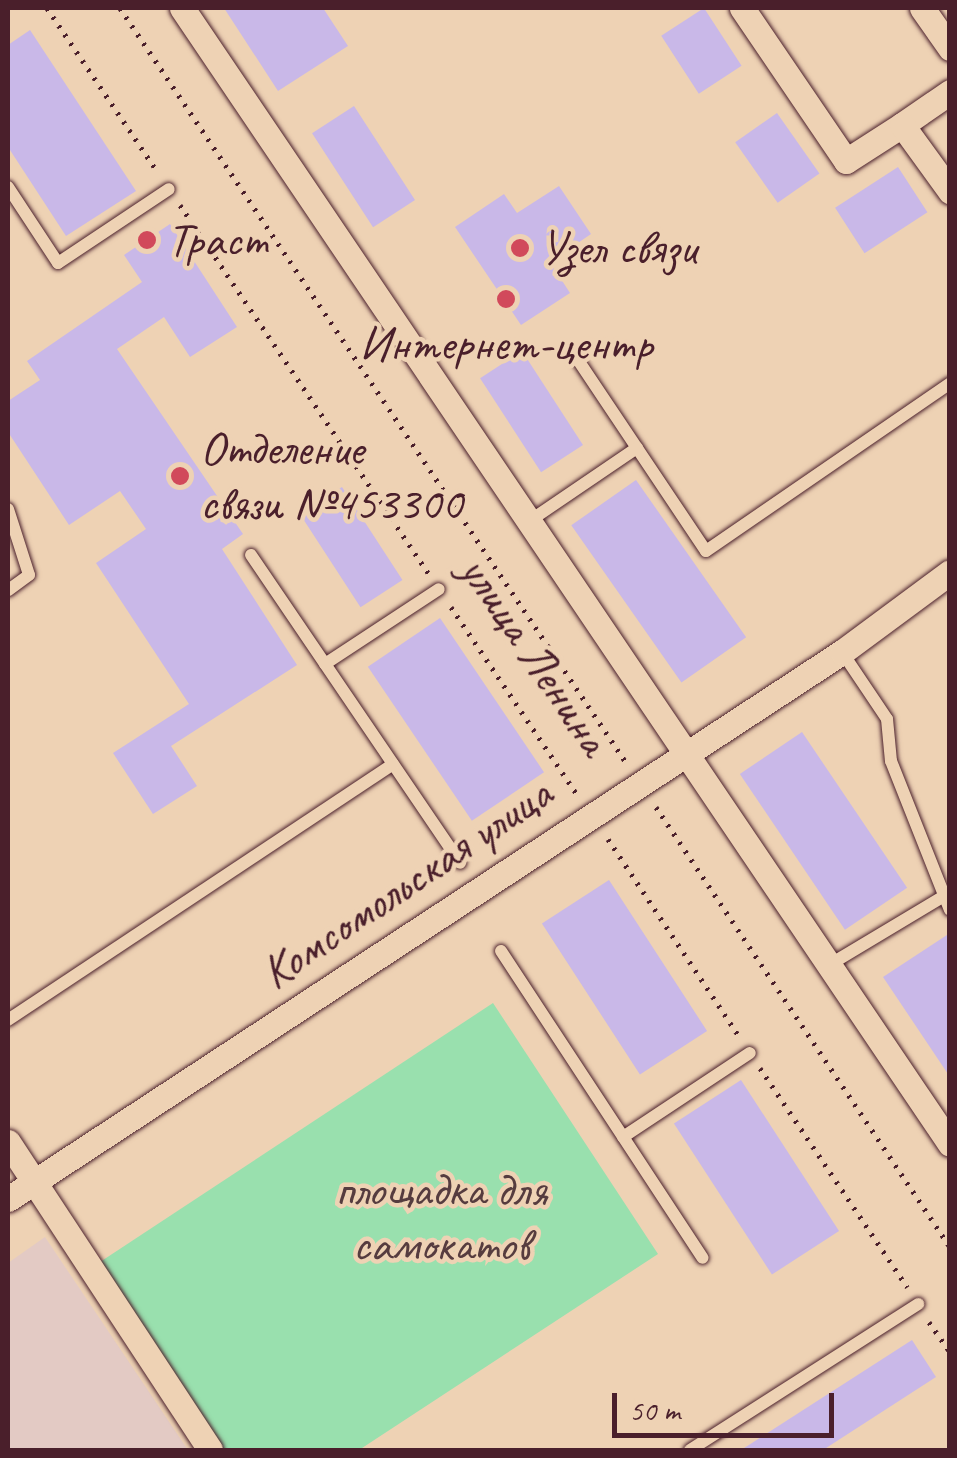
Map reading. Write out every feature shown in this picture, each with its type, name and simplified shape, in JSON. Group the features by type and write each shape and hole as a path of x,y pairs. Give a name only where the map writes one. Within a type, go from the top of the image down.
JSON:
{"street":[{"name":"улица Ленина","path":"182,8 950,1144"},
{"path":"742,8 846,161 950,92"},
{"path":"922,8 950,48"},
{"path":"902,125 950,191"},
{"name":"Комсомольская улица","path":"8,1199 681,750 842,652 950,572"},
{"path":"8,1142 210,1450"}],"lane":[{"path":"8,187 58,263 169,189"},
{"path":"574,354 706,551 950,383"},
{"path":"528,522 637,448"},
{"path":"8,509 29,575 8,590"},
{"path":"251,555 460,863"},
{"path":"325,664 439,589"},
{"path":"830,965 945,904 892,761 887,720 842,652"},
{"path":"8,1020 393,764"},
{"path":"501,952 703,1258"},
{"path":"623,1138 750,1053"},
{"path":"690,1450 918,1304"}],"path":[{"name":"улица Ленина","path":"47,8 950,1352"},
{"path":"120,8 950,1247"}],"shaded area":[{"path":"45,1237 188,1450 8,1450 8,1263"}],"green space":[{"name":"площадка для самокатов","path":"493,1003 658,1254 359,1450 223,1450 100,1262"}],"building":[{"path":"224,8 323,8 348,46 278,91"},
{"path":"704,8 742,66 699,94 661,36"},
{"path":"30,30 136,191 66,236 8,147 8,45"},
{"path":"354,106 415,200 373,227 312,133"},
{"path":"777,113 819,174 778,203 735,142"},
{"path":"898,167 927,212 865,253 835,208"},
{"name":"Узел связи","path":"559,186 591,234 550,262 570,293 521,325 455,227 504,194 517,213"},
{"path":"170,224 237,327 190,357 164,317 117,349 243,534 222,549 297,665 171,746 197,786 153,814 113,753 189,704 96,563 146,529 120,491 69,525 8,432 8,401 40,380 27,361 142,282 124,255"},
{"path":"522,351 583,445 541,472 480,378"},
{"path":"636,480 746,637 681,683 571,525"},
{"path":"342,487 402,580 361,607 300,514"},
{"path":"440,618 544,772 472,821 368,667"},
{"path":"802,732 907,888 845,930 740,774"},
{"path":"609,880 707,1031 640,1075 542,924"},
{"path":"950,933 950,1077 883,977"},
{"path":"741,1080 839,1231 772,1275 674,1124"},
{"path":"912,1340 936,1377 823,1450 741,1450"}],"place":[{"name":"Траст","path":"147,240"},
{"name":"Узел связи","path":"520,248"},
{"name":"Интернет-центр","path":"506,299"},
{"name":"Отделение связи №453300","path":"180,476"}]}
